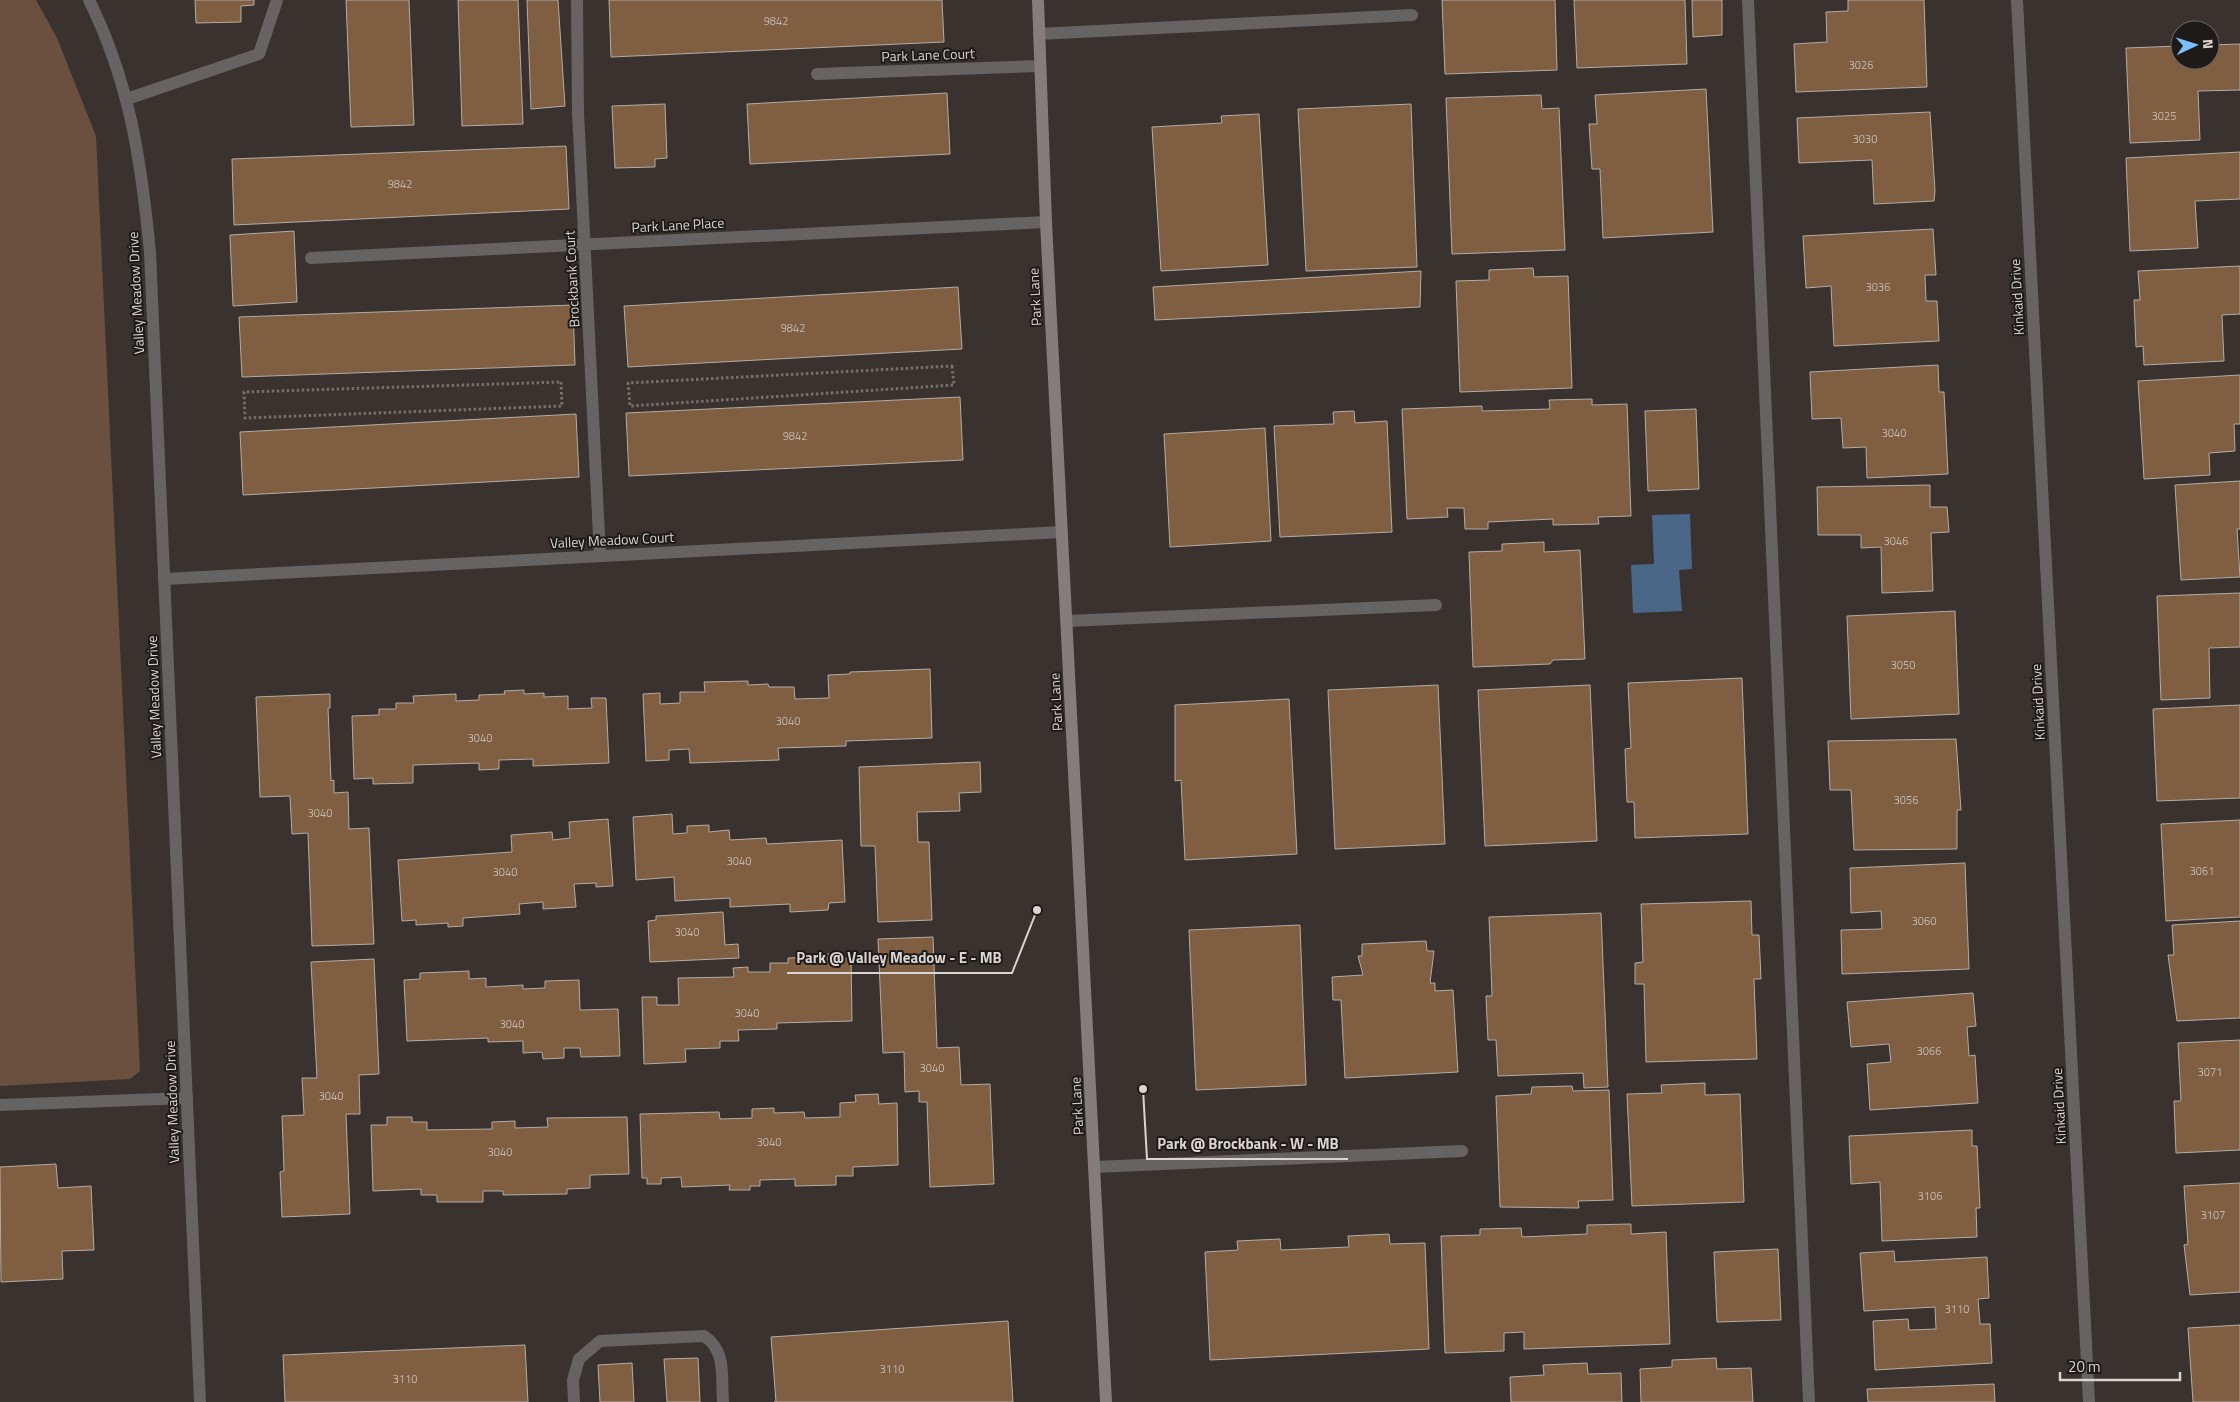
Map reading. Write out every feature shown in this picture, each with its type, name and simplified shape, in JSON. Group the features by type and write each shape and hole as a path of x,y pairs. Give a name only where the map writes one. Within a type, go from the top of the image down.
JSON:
{"street":[{"name":"Valley Meadow Drive","path":"89,0 106,34 127,99 142,175 150,252 200,1402"},
{"path":"127,99 259,54 276,0"},
{"name":"Brockbank Court","path":"577,0 578,112 600,556"},
{"name":"Park Lane","path":"1038,0 1046,222 1106,1402"},
{"path":"1748,0 1809,1402"},
{"name":"Kinkaid Drive","path":"2017,0 2089,1402"},
{"path":"1039,34 1412,15"},
{"name":"Park Lane Court","path":"817,74 1040,66"},
{"name":"Park Lane Place","path":"311,258 1046,222"},
{"name":"Valley Meadow Court","path":"164,579 1062,532"},
{"path":"1066,621 1436,604"},
{"path":"0,1105 187,1098"},
{"path":"1095,1167 1462,1151"},
{"path":"574,1402 573,1380 579,1359 600,1341 704,1336 713,1342 720,1357 722,1402"}],"path":[{"path":"952,366 954,385 630,406 628,383 952,366"},
{"path":"560,382 562,406 245,418 244,392 560,382"}],"shaded area":[{"path":"0,0 36,0 57,38 96,136 140,1071 130,1079 0,1086"}],"water":[{"path":"1690,514 1692,569 1679,570 1682,611 1633,613 1631,565 1654,564 1652,515"}],"building":[{"path":"195,0 254,0 254,5 241,6 241,22 196,23"},
{"path":"346,0 409,0 414,125 351,127"},
{"path":"458,0 518,0 523,124 462,126"},
{"path":"527,0 558,0 565,106 531,109"},
{"path":"609,0 942,0 944,42 611,57"},
{"path":"1442,0 1555,0 1557,70 1445,74"},
{"path":"1574,0 1685,0 1687,64 1577,68"},
{"path":"1692,0 1722,0 1722,35 1693,37"},
{"path":"1848,0 1924,0 1927,87 1796,92 1794,44 1827,42 1826,12 1848,11"},
{"path":"2240,44 2240,90 2198,91 2200,140 2130,143 2126,48 2170,46 2170,70 2220,70 2220,45"},
{"path":"1706,89 1713,232 1603,238 1600,169 1592,169 1589,124 1597,124 1595,95"},
{"path":"947,93 950,154 750,164 747,104"},
{"path":"1541,95 1542,109 1559,108 1565,250 1452,254 1446,98"},
{"path":"665,104 667,158 655,159 655,167 615,168 612,106"},
{"path":"1411,104 1417,267 1306,271 1298,109"},
{"path":"1930,112 1934,201 1874,204 1872,160 1799,163 1797,118"},
{"path":"1259,114 1268,265 1161,271 1152,127 1222,123 1221,116"},
{"path":"566,146 569,209 234,225 232,159"},
{"path":"2240,152 2240,199 2195,201 2198,248 2130,251 2126,158"},
{"path":"1933,229 1936,275 1925,275 1926,301 1937,301 1939,341 1834,346 1831,286 1806,288 1803,236"},
{"path":"294,231 297,302 233,306 230,235"},
{"path":"2240,266 2240,314 2222,315 2224,361 2144,365 2143,346 2136,347 2134,300 2140,300 2138,271"},
{"path":"1533,268 1534,277 1568,276 1572,388 1460,392 1456,281 1489,280 1489,270"},
{"path":"1421,271 1420,307 1155,320 1153,287"},
{"path":"958,287 962,349 628,367 624,306"},
{"path":"573,305 575,365 242,377 239,317"},
{"path":"1938,365 1939,392 1944,392 1948,474 1867,478 1866,447 1843,448 1841,418 1812,419 1810,372"},
{"path":"2240,375 2240,424 2234,424 2235,451 2209,453 2210,475 2144,479 2138,381"},
{"path":"960,397 963,460 629,476 626,413"},
{"path":"1592,399 1592,405 1627,404 1631,516 1598,517 1599,524 1553,525 1553,519 1488,522 1488,529 1465,529 1464,508 1447,508 1448,517 1407,519 1402,409 1482,406 1482,411 1550,409 1549,400"},
{"path":"1696,409 1699,489 1648,491 1645,411"},
{"path":"1354,411 1355,423 1387,421 1392,532 1280,537 1274,426 1334,424 1333,412"},
{"path":"576,414 579,477 243,495 240,432"},
{"path":"1265,428 1271,541 1170,547 1164,434"},
{"path":"2240,481 2240,529 2237,529 2240,577 2181,580 2175,485"},
{"path":"1930,485 1930,507 1947,507 1949,532 1931,533 1933,591 1882,593 1881,547 1861,548 1861,535 1818,535 1817,487"},
{"path":"1544,542 1544,552 1580,550 1585,659 1553,660 1550,664 1473,667 1469,552 1502,551 1502,544"},
{"path":"2240,593 2240,647 2209,648 2210,698 2161,700 2157,596"},
{"path":"1955,611 1959,714 1851,719 1847,616"},
{"path":"930,669 932,738 846,741 846,746 778,748 779,760 690,763 689,749 669,750 669,760 646,761 643,694 660,693 660,704 680,703 680,692 705,692 704,682 748,681 748,685 768,684 769,687 794,687 795,699 829,698 828,675 850,674 850,672"},
{"path":"1742,678 1748,834 1635,838 1634,802 1627,802 1625,749 1631,748 1628,683"},
{"path":"1438,685 1445,844 1335,849 1328,690"},
{"path":"1590,685 1597,841 1485,846 1478,690"},
{"path":"524,690 524,694 544,693 544,697 568,696 568,709 592,708 591,698 606,698 609,763 533,766 533,759 499,760 499,769 479,770 479,763 413,765 413,783 373,784 373,778 354,779 352,716 379,715 379,709 396,709 396,703 414,703 413,696 456,694 456,701 479,700 479,695 505,694 504,691"},
{"path":"330,694 330,708 328,708 331,781 334,780 334,793 348,792 349,829 369,828 374,944 312,946 308,833 292,834 290,796 260,797 256,697"},
{"path":"1289,699 1297,854 1185,860 1181,780 1175,781 1175,705"},
{"path":"2240,705 2240,798 2157,801 2153,709"},
{"path":"1956,739 1961,810 1957,810 1957,849 1854,850 1851,790 1830,790 1828,741"},
{"path":"980,762 981,792 959,793 960,811 917,812 918,842 929,842 932,920 878,922 875,846 861,846 859,767"},
{"path":"672,814 673,834 687,833 687,826 709,825 709,832 729,830 730,840 766,838 767,844 842,840 845,902 829,903 828,910 790,912 790,904 730,907 730,898 675,901 674,877 636,880 633,817"},
{"path":"608,819 613,886 596,887 596,883 574,884 576,907 543,909 543,902 519,904 520,914 463,918 463,926 448,927 448,923 416,925 416,920 402,921 398,860 512,852 511,835 552,832 553,840 570,838 569,822"},
{"path":"2240,820 2240,917 2166,921 2161,824"},
{"path":"1965,863 1969,969 1842,974 1841,930 1882,929 1881,911 1851,913 1850,868"},
{"path":"1751,901 1752,935 1759,935 1761,979 1754,979 1757,1059 1646,1062 1644,984 1635,984 1635,963 1643,962 1641,904"},
{"path":"723,912 725,945 738,944 739,958 650,962 648,921 656,920 656,916"},
{"path":"1601,913 1608,1087 1584,1088 1583,1073 1498,1076 1496,1040 1488,1040 1486,996 1492,996 1489,917"},
{"path":"2240,921 2240,1018 2177,1021 2168,955 2174,955 2172,925"},
{"path":"1300,925 1306,1085 1196,1090 1189,930"},
{"path":"933,937 937,1048 959,1047 961,1085 990,1084 994,1184 930,1187 927,1102 919,1102 919,1091 905,1092 904,1052 883,1053 878,939"},
{"path":"1426,941 1427,951 1434,951 1430,983 1435,983 1435,991 1453,990 1458,1072 1345,1078 1341,1000 1333,1000 1332,977 1363,975 1358,956 1362,956 1362,944"},
{"path":"817,954 832,954 832,959 851,958 852,1021 777,1023 777,1029 738,1030 739,1041 720,1041 720,1048 685,1049 686,1062 644,1064 642,997 657,997 657,1005 679,1005 678,978 734,977 733,968 748,967 748,972 770,972 770,963 788,963 788,958 817,957"},
{"path":"374,959 379,1074 359,1075 360,1114 346,1114 350,1214 282,1217 280,1172 284,1171 282,1116 304,1115 302,1078 317,1078 311,962"},
{"path":"469,971 469,979 486,978 486,987 523,985 523,989 545,988 545,981 579,980 580,1010 618,1009 620,1056 581,1057 580,1048 564,1048 564,1058 543,1059 542,1052 523,1053 523,1041 488,1042 488,1038 407,1041 404,980 420,979 420,973"},
{"path":"1973,993 1976,1026 1967,1027 1969,1056 1975,1055 1978,1103 1870,1110 1867,1064 1891,1062 1889,1044 1851,1047 1847,1002"},
{"path":"2240,1040 2240,1150 2176,1153 2174,1101 2181,1101 2178,1043"},
{"path":"1705,1083 1705,1095 1740,1094 1744,1202 1632,1206 1627,1094 1662,1093 1661,1085"},
{"path":"1572,1086 1573,1091 1609,1090 1613,1200 1578,1201 1579,1208 1500,1207 1496,1096 1531,1094 1532,1087"},
{"path":"878,1094 879,1104 897,1103 898,1165 853,1167 853,1176 836,1176 836,1185 795,1186 795,1179 760,1180 760,1186 750,1186 750,1190 729,1190 730,1185 682,1187 681,1177 661,1178 661,1184 647,1184 647,1178 642,1178 640,1114 719,1112 720,1119 752,1118 752,1109 774,1108 774,1113 804,1112 805,1118 840,1117 840,1103 856,1102 855,1095"},
{"path":"387,1117 412,1117 412,1122 427,1122 427,1130 492,1129 492,1122 515,1121 515,1128 548,1127 547,1118 627,1117 629,1174 590,1175 590,1188 567,1189 567,1194 503,1195 503,1191 483,1191 483,1202 437,1202 437,1195 421,1195 421,1189 373,1191 371,1125 387,1125"},
{"path":"1972,1130 1972,1146 1977,1146 1980,1208 1976,1208 1977,1237 1882,1241 1880,1182 1851,1184 1849,1136"},
{"path":"56,1164 58,1188 91,1186 94,1250 62,1251 63,1279 1,1282 0,1167"},
{"path":"2240,1183 2240,1292 2190,1295 2184,1245 2188,1244 2184,1186"},
{"path":"1631,1224 1631,1234 1666,1232 1670,1344 1524,1349 1524,1332 1504,1333 1504,1351 1445,1353 1441,1236 1480,1235 1480,1229 1521,1228 1522,1237 1587,1234 1587,1225"},
{"path":"1389,1234 1390,1244 1425,1243 1429,1349 1210,1360 1205,1252 1238,1250 1237,1241 1280,1239 1281,1250 1349,1247 1348,1236"},
{"path":"1778,1249 1781,1320 1717,1322 1714,1252"},
{"path":"1894,1251 1895,1262 1987,1257 1989,1298 1978,1299 1980,1324 1990,1324 1992,1363 1875,1370 1873,1321 1908,1319 1909,1330 1936,1329 1935,1307 1864,1311 1860,1253"},
{"path":"1008,1321 1013,1402 776,1402 771,1337"},
{"path":"2240,1325 2240,1402 2193,1402 2188,1328"},
{"path":"525,1345 528,1402 285,1402 283,1355"},
{"path":"698,1358 700,1402 667,1402 664,1359"},
{"path":"1716,1358 1717,1369 1751,1368 1753,1402 1641,1402 1640,1369 1672,1367 1672,1360"},
{"path":"632,1363 634,1402 600,1402 598,1365"},
{"path":"1587,1363 1588,1374 1621,1373 1622,1402 1511,1402 1510,1377 1544,1375 1543,1365"},
{"path":"1994,1384 1995,1402 1868,1402 1867,1389"}],"place":[{"name":"Park @ Valley Meadow - E - MB","path":"1037,910"},
{"name":"Park @ Brockbank - W - MB","path":"1143,1089"}]}
